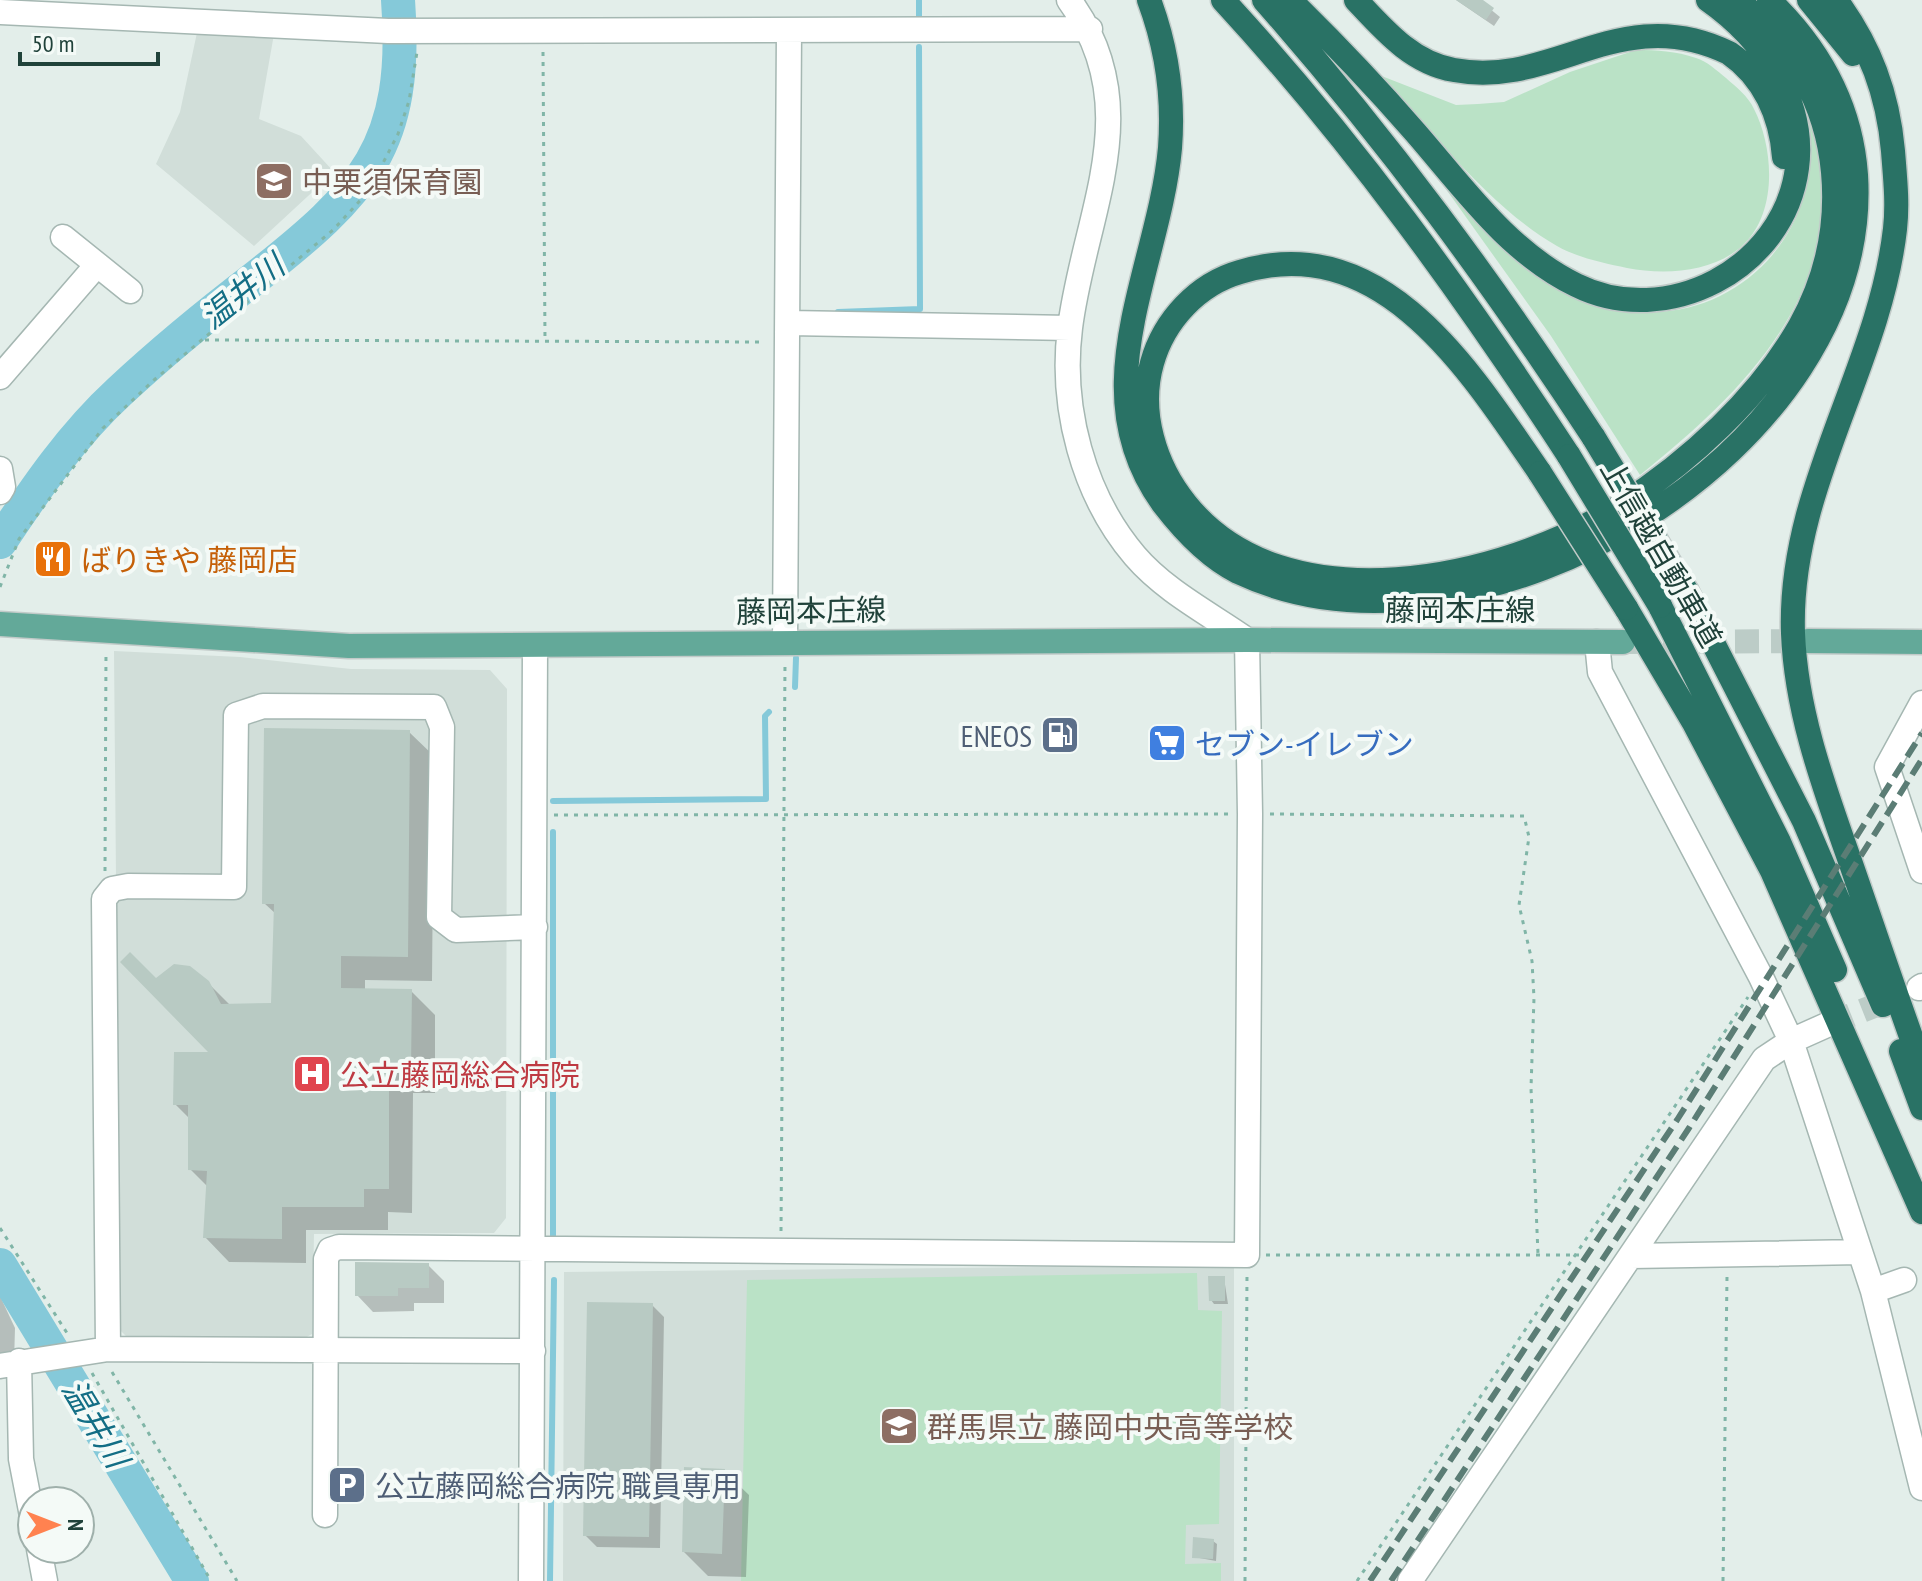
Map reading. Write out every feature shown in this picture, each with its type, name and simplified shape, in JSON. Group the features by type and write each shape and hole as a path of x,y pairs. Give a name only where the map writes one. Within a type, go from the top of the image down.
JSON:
{"highway":[{"path":"1149,0 1167,57 1171,120 1163,189 1135,302 1127,358 1128,413 1143,467 1155,492 1190,535 1233,569 1310,595 1365,601 1422,597 1484,585 1542,567 1603,542 1662,507 1712,465 1760,417 1804,363 1822,335 1846,276 1856,221 1855,163 1850,132 1831,78 1799,30 1769,0"},
{"name":"上信越自動車道","path":"1223,0 1314,105 1430,251 1569,456 1660,606 1726,731 1829,955 1879,1082 1922,1211"},
{"name":"上信越自動車道","path":"1264,0 1390,147 1455,232 1594,438 1687,592 1804,821 1854,931 1922,1108"},
{"path":"1290,0 1366,78 1512,241 1577,286 1620,299 1662,299 1686,295 1725,277 1773,231 1792,190 1797,168 1795,121 1788,98 1768,58 1708,0"},
{"path":"1356,0 1400,45 1436,66 1457,71 1499,70 1610,30 1631,27 1677,29 1719,45 1755,75 1767,94 1781,135 1784,178 1772,221 1759,247"},
{"path":"1737,0 1783,44 1814,95 1825,124 1834,184 1831,241 1819,283 1801,324 1767,373 1696,447 1618,507 1525,550 1423,576 1355,580 1324,578 1273,565 1239,550 1208,528 1173,488 1152,439 1147,387 1152,362 1173,320 1188,302 1229,275 1274,264 1299,264 1346,274 1392,297 1432,330 1473,377 1540,473 1626,608 1694,723 1772,871 1922,1211"},
{"path":"1809,0 1837,31 1867,80 1887,133 1894,168"},
{"path":"1836,0 1860,36 1881,84 1894,168 1895,228 1875,315 1812,495 1798,563 1793,631 1802,701 1822,780 1922,1067"}],"main road":[{"name":"藤岡本庄線","path":"0,624 349,646 1247,640 1623,642"},
{"path":"1808,641 1922,642"}],"street":[{"path":"325,1515 326,1259 330,1250 339,1247 1247,1255 1250,814 1247,640 1176,592 1136,556 1104,511 1085,468 1072,422 1070,328 1103,182 1107,138 1102,61 1090,29 1069,0"},
{"path":"0,12 177,10 388,31 1090,29"},
{"path":"785,642 789,31"},
{"path":"63,237 130,291"},
{"path":"0,377 96,266"},
{"path":"789,332 1070,328"},
{"path":"0,469 3,487 0,492"},
{"path":"1597,642 1600,672 1761,977 1791,1041 1873,1291 1922,1488"},
{"path":"531,1581 535,647"},
{"path":"1922,703 1887,767 1922,871"},
{"path":"108,1349 104,899 112,889 128,886 234,887 236,715 263,706 434,707 442,727 439,917 456,930 535,927"},
{"path":"1410,1581 1764,1059 1791,1041 1829,1024"},
{"path":"1631,1256 1860,1252"},
{"path":"1873,1291 1904,1280"},
{"path":"26,1485 9,1363 80,1356 108,1349 533,1351"}],"path":[{"path":"0,587 19,539 103,428 321,241 368,192 398,134 409,101 417,31"},
{"path":"543,32 545,341"},
{"path":"202,340 545,341 789,332"},
{"path":"781,1251 785,642"},
{"path":"105,875 106,651"},
{"path":"534,815 1524,816 1529,837 1519,905 1532,961 1531,1088 1538,1254"},
{"path":"1357,1581 1579,1255 1761,977"},
{"path":"0,1228 80,1356 211,1581"},
{"path":"1723,1581 1727,1254"},
{"path":"1245,1581 1247,1255 1579,1255"},
{"path":"108,1349 111,1370 236,1579 228,1581"}],"shaded area":[{"path":"198,28 274,34 259,119 301,136 334,172 254,246 156,164 180,112"},
{"name":"公立藤岡総合病院","path":"114,651 240,657 351,669 490,670 507,689 506,1218 494,1233 314,1234 312,1334 303,1339 129,1339 120,1330"},
{"name":"群馬県立 藤岡中央高等学校","path":"1234,1265 1234,1581 563,1581 564,1272"}],"green space":[{"path":"1636,50 1674,52 1704,61 1745,96 1761,125 1766,142 1769,180 1762,217 1754,233 1742,246 1717,262 1687,270 1641,270 1591,260 1557,246 1533,231 1486,190 1379,75 1456,105 1504,102 1570,72"},
{"path":"1800,83 1819,138 1823,162 1820,234 1808,276 1790,315 1766,352 1738,386 1640,475 1551,336 1438,178 1512,258 1541,280 1569,295 1599,306 1629,311 1659,312 1689,307 1717,297 1744,282 1768,260 1792,226 1803,195 1806,174 1797,95"},
{"name":"群馬県立 藤岡中央高等学校","path":"1197,1273 1198,1310 1222,1311 1219,1524 1186,1525 1185,1564 1221,1563 1221,1581 741,1581 747,1280"}],"building":[{"path":"1456,0 1483,0 1494,8 1486,20"},
{"path":"264,728 410,730 408,957 341,956 341,988 412,989 411,1069 389,1069 389,1189 364,1189 364,1207 282,1207 282,1239 203,1238 207,1171 188,1170 188,1105 173,1105 174,1052 208,1052 120,962 130,952 156,978 174,964 190,966 209,981 221,1004 271,1003 274,904 262,904"},
{"path":"355,1262 429,1263 429,1288 398,1288 398,1296 355,1296"},
{"path":"1208,1276 1225,1276 1225,1301 1209,1301"},
{"path":"587,1302 653,1303 649,1537 583,1536"},
{"path":"684,1467 725,1469 722,1554 682,1552"},
{"path":"1193,1537 1214,1539 1213,1559 1192,1558"}],"waterway":[{"name":"温井川","path":"0,542 56,463 103,408 186,333 293,247 351,191 372,162 386,130 396,93 398,0"},
{"path":"919,0 919,17"},
{"path":"838,312 920,309 919,47"},
{"path":"795,687 796,658"},
{"path":"553,801 766,799 765,716 769,712"},
{"path":"553,832 553,1241"},
{"name":"温井川","path":"0,1265 192,1581"},
{"path":"550,1581 554,1280"}],"tunnel":[{"path":"1627,642 1808,641"},
{"path":"1829,1024 1902,995"}],"railway":[{"path":"1370,1581 1677,1120 1922,733"},
{"path":"1391,1581 1689,1128 1922,759"}],"place":[{"name":"中栗須保育園","path":"274,181"},
{"name":"ばりきや 藤岡店","path":"53,559"},
{"name":"ENEOS","path":"1060,735"},
{"name":"セブン-イレブン","path":"1167,743"},
{"name":"公立藤岡総合病院","path":"312,1074"},
{"name":"群馬県立 藤岡中央高等学校","path":"899,1426"},
{"name":"公立藤岡総合病院 職員専用","path":"347,1485"}]}
